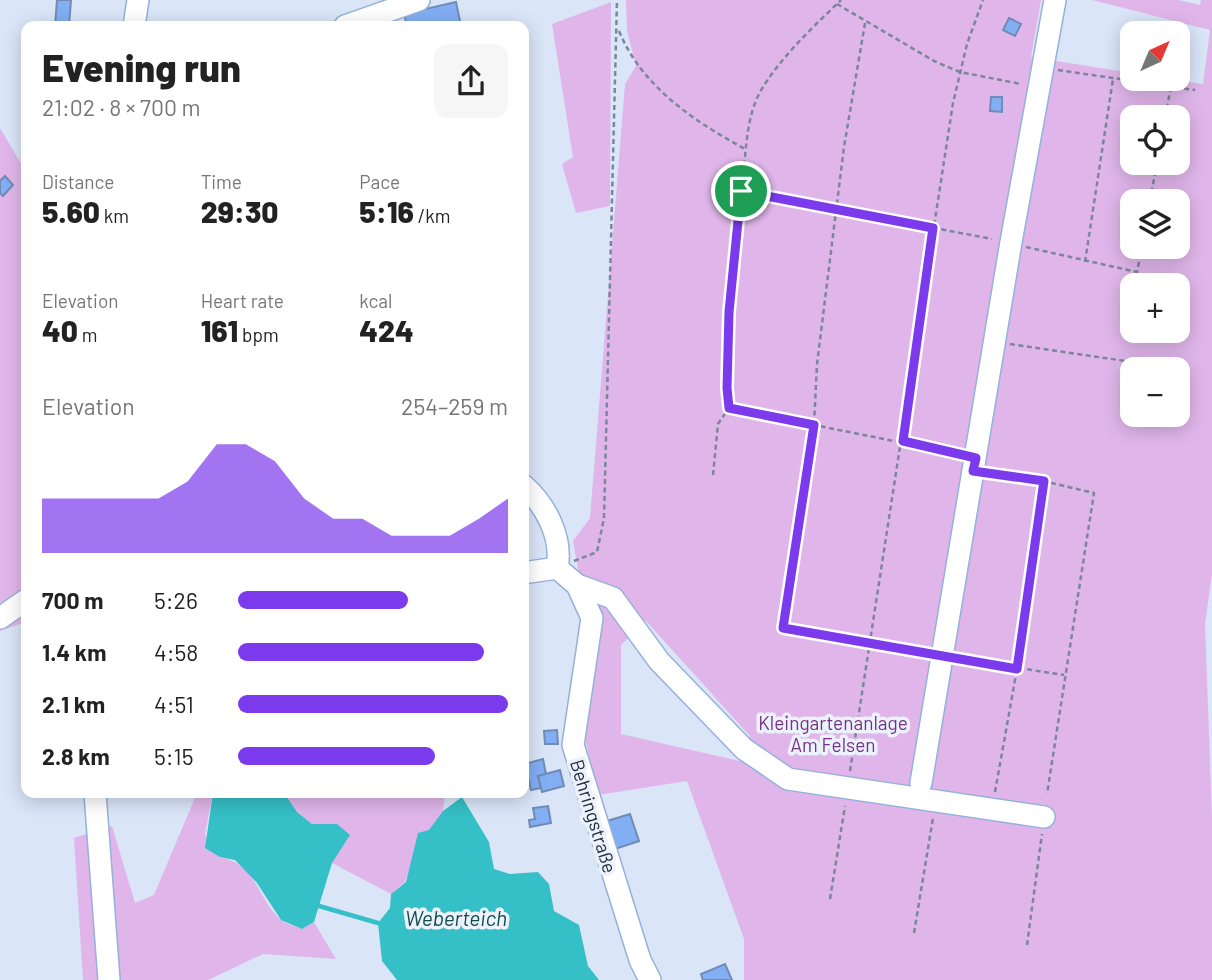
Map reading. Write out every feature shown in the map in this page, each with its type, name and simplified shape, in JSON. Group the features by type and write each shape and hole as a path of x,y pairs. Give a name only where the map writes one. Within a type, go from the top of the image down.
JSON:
{"street":[{"path":"135,21 138,0"},
{"path":"359,21 419,0"},
{"path":"921,783 1011,242 1055,0"},
{"path":"529,493 555,528 560,555 557,568 529,572"},
{"name":"Behringstraße","path":"557,568 577,585 592,618 573,745 640,960 650,980"},
{"path":"577,585 613,598 659,661 744,749 788,779 1044,817"},
{"path":"0,618 21,603"},
{"path":"95,798 109,980"}],"path":[{"path":"557,568 597,552 604,518 617,0"},
{"path":"713,475 718,424 729,408 729,312 749,118 762,88 841,0"},
{"path":"870,643 903,441 933,228 960,72 983,0"},
{"path":"837,5 934,61 960,72 1120,80"},
{"path":"865,23 817,364 814,425 783,628 1064,675"},
{"path":"617,28 632,54 678,108 747,150"},
{"path":"1085,262 1113,79"},
{"path":"1190,89 1195,90"},
{"path":"741,191 1011,242 1085,262 1137,272 1140,259"},
{"path":"996,342 1120,360"},
{"path":"729,408 903,441 975,465 1094,492 1047,794"},
{"path":"995,794 1017,669 1044,481"},
{"path":"914,933 936,801"},
{"path":"1027,946 1044,817"}],"green space":[{"name":"Kleingartenanlage Am Felsen","path":"626,0 1041,0 1031,57 1120,71 1120,91 1190,91 1190,82 1203,84 1210,30 1190,25 1190,21 1175,21 1092,0 1178,0 1200,5 1201,0 1212,0 1212,574 1205,624 1212,816 1212,980 744,980 744,939 687,781 598,795 586,743 587,620 573,541 590,518 625,84 636,66 627,31","holes":["646,621 750,736 744,762 621,734 621,645"]},
{"path":"611,2 610,206 576,213 562,164 573,157 552,24"},
{"path":"0,128 21,164 21,624 0,631"},
{"path":"195,798 212,798 205,834 220,857 232,861 249,874 281,920 302,929 314,922 336,959 263,954 208,980 83,980 74,838 112,826 135,903 154,895"},
{"path":"287,798 444,798 443,811 412,861 405,882 391,894 332,863 337,824 312,824 297,812"}],"water":[{"path":"212,798 287,798 297,812 312,824 337,824 350,835 332,863 314,922 302,929 281,920 257,883 235,860 220,857 205,848"},
{"name":"Weberteich","path":"463,798 489,842 494,869 510,874 538,872 549,884 554,911 579,925 588,966 599,980 397,980 382,961 378,923 390,908 391,894 406,882 418,833 429,830 443,811"}],"building":[{"path":"57,0 71,0 69,21 55,21"},
{"path":"456,2 460,21 406,21 404,14"},
{"path":"1009,18 1021,24 1015,36 1003,30"},
{"path":"991,97 1002,97 1002,112 990,111"},
{"path":"5,176 13,185 3,196 0,193 0,181"},
{"path":"557,730 558,744 545,744 544,731"},
{"path":"543,759 546,774 538,776 541,788 531,790 529,763"},
{"path":"560,770 564,786 542,792 538,776"},
{"path":"548,806 551,823 530,827 529,820 535,819 533,808"},
{"path":"630,814 639,841 615,849 607,821"},
{"path":"725,964 732,980 703,980 701,974"}],"waterway":[{"path":"319,906 378,923"}],"route":[{"path":"741,191 933,228 903,441 976,458 973,471 1044,481 1017,669 783,628 814,425 729,408 729,312 741,191"}]}
